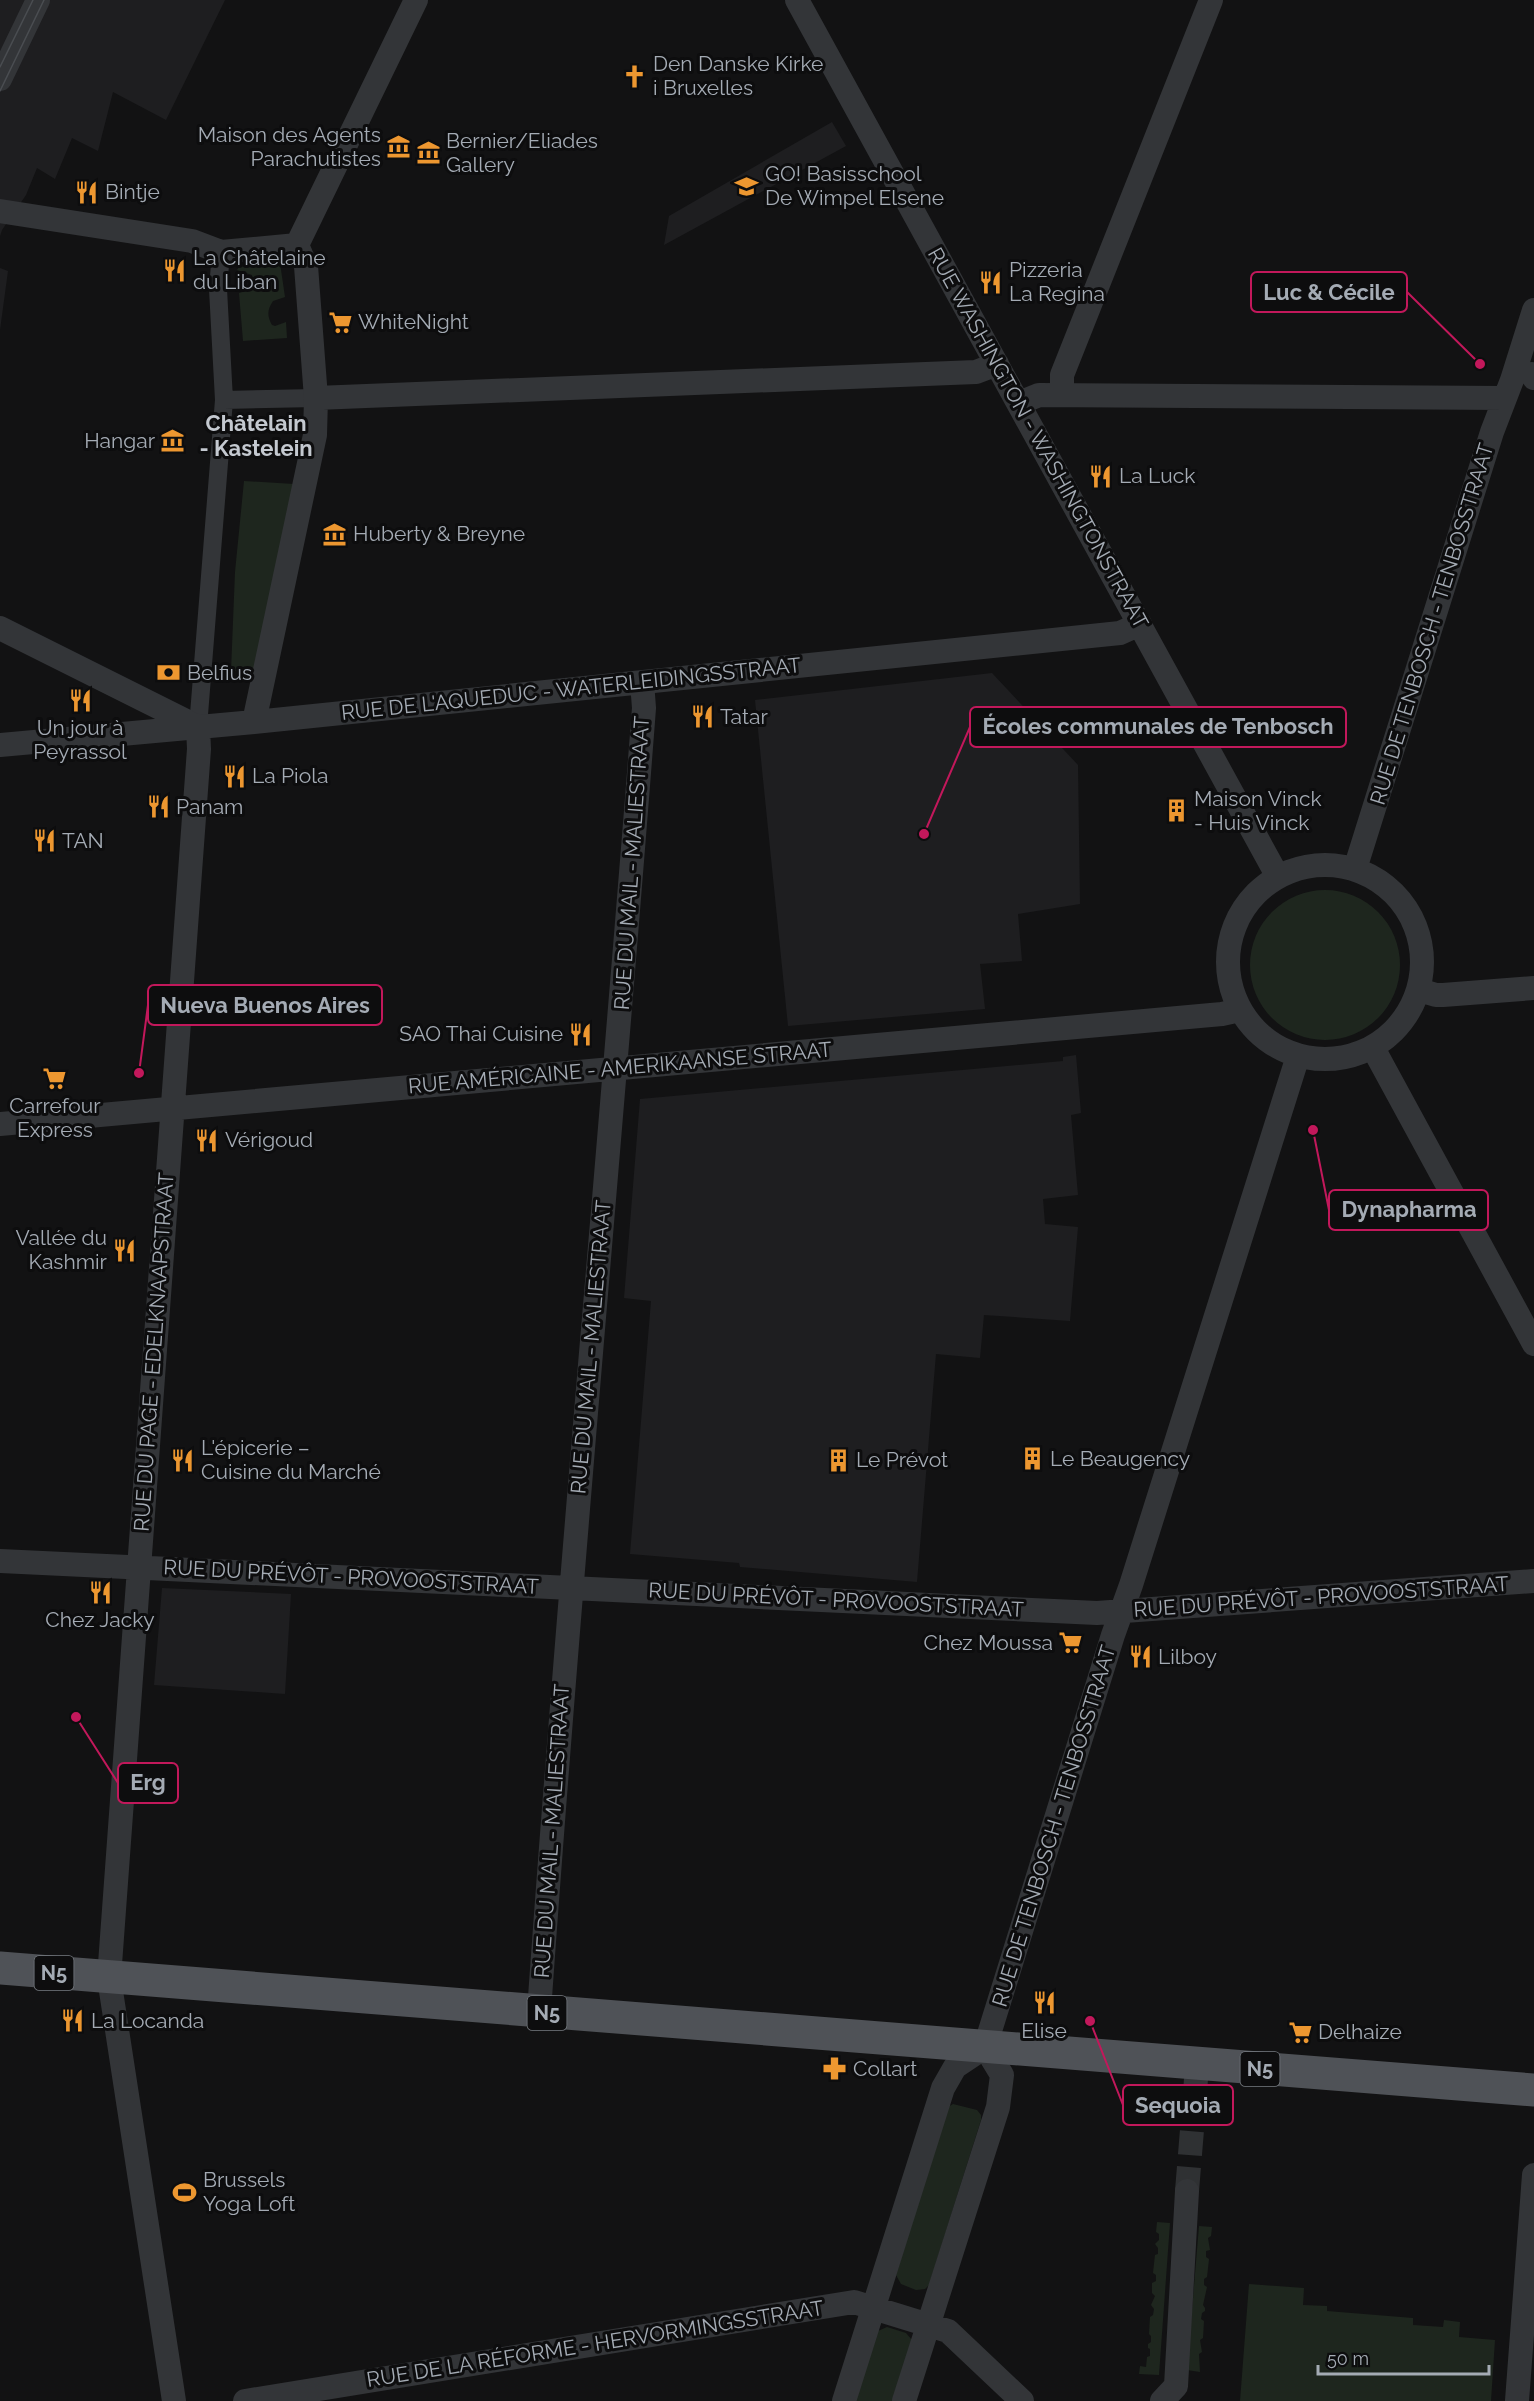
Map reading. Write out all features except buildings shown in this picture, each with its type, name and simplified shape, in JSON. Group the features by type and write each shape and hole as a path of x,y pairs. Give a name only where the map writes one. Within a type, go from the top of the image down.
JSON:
{"main road":[{"name":"N5","path":"0,1968 986,2047 1196,2079 1534,2091"}],"street":[{"path":"0,79 38,0"},
{"path":"254,722 315,435 316,398 306,266 297,245 416,0"},
{"name":"RUE WASHINGTON - WASHINGTONSTRAAT","path":"797,0 1278,877"},
{"path":"1062,395 1062,375 1211,0"},
{"path":"0,211 192,241 221,252 297,245"},
{"path":"0,628 198,727 224,400 219,289 221,252"},
{"name":"RUE DE TENBOSCH - TENBOSSTRAAT","path":"1355,869 1491,432 1523,381 1534,310"},
{"path":"224,400 976,372 997,364"},
{"path":"1019,403 1040,395 1523,381"},
{"name":"RUE DE L'AQUEDUC - WATERLEIDINGSSTRAAT","path":"0,745 254,722 1120,633 1140,624"},
{"name":"RUE DU MAIL - MALIESTRAAT","path":"539,2012 571,1588 616,1069 644,708 642,682"},
{"name":"RUE DU PAGE - EDELKNAAPSTRAAT","path":"174,2401 109,1978 137,1567 199,749 198,727"},
{"path":"1316,864 1336,864 1355,869 1378,879 1398,896 1413,920 1421,940 1424,965 1419,990 1409,1013 1393,1033 1373,1047 1348,1057 1321,1060 1298,1056 1275,1046 1255,1030 1240,1010 1232,990 1228,968 1229,946 1235,925 1256,894 1278,877 1316,864"},
{"path":"1419,990 1443,995 1534,988"},
{"name":"RUE AMÉRICAINE - AMERIKAANSE STRAAT","path":"0,1124 1222,1014 1240,1010"},
{"path":"1373,1047 1534,1344"},
{"name":"RUE DE TENBOSCH - TENBOSSTRAAT","path":"986,2047 1121,1612 1298,1056"},
{"name":"RUE DU PRÉVÔT - PROVOOSTSTRAAT","path":"0,1561 1097,1613 1534,1581"},
{"path":"844,2401 943,2088 956,2067 986,2047 1002,2075 998,2107 927,2323 904,2401"},
{"path":"1517,2401 1534,2175"},
{"path":"1162,2401 1176,2386 1187,2191"},
{"name":"RUE DE LA RÉFORME - HERVORMINGSSTRAAT","path":"245,2401 854,2302 948,2331 1022,2401"}],"shaded area":[{"path":"0,0 225,0 166,120 113,92 98,151 72,138 55,179 37,168 26,195 0,236"},
{"name":"GO! Basisschool De Wimpel Elsene","path":"832,122 846,146 664,245 669,216"},
{"path":"280,263 285,297 273,301 269,316 272,325 286,322 287,338 243,341 239,293 253,287 252,275 237,270 239,267"},
{"path":"0,268 8,271 0,330"},
{"path":"244,481 294,484 257,671 231,671 235,572"},
{"path":"992,673 1078,765 1080,904 1018,914 1022,961 980,964 985,1009 788,1026 755,700"},
{"path":"1325,890 1340,891 1354,896 1378,912 1394,936 1399,950 1399,980 1394,994 1378,1018 1354,1034 1340,1039 1325,1040 1310,1039 1296,1034 1272,1018 1256,994 1251,980 1250,965 1251,950 1256,936 1272,912 1296,896 1310,891"},
{"path":"1076,1055 1081,1113 1071,1115 1078,1195 1043,1199 1045,1224 1078,1227 1070,1321 984,1315 980,1358 936,1354 917,1582 740,1567 739,1563 630,1554 651,1301 624,1298 640,1099 1063,1061 1063,1057"},
{"path":"162,1588 291,1594 285,1694 154,1685"},
{"path":"953,2104 977,2110 981,2115 981,2120 929,2285 925,2289 916,2290 901,2284 896,2275 948,2107"},
{"path":"1157,2222 1170,2223 1159,2375 1139,2374 1140,2366 1146,2367 1147,2357 1150,2356 1148,2344 1151,2342 1150,2317 1154,2309 1151,2305 1155,2296 1152,2293 1152,2283 1156,2281 1156,2275 1153,2273 1155,2255 1158,2254 1155,2244 1159,2240 1159,2234 1156,2232"},
{"path":"1199,2226 1212,2227 1211,2236 1208,2238 1210,2250 1206,2251 1206,2257 1209,2259 1207,2277 1204,2279 1204,2285 1207,2287 1203,2305 1205,2311 1201,2319 1204,2321 1203,2338 1200,2340 1202,2352 1199,2354 1200,2372 1187,2370"},
{"path":"1249,2284 1304,2288 1303,2305 1327,2306 1327,2311 1413,2318 1413,2325 1443,2327 1444,2320 1460,2322 1459,2337 1495,2340 1491,2401 1240,2401"},
{"path":"887,2327 906,2333 912,2340 894,2401 855,2401 878,2331"}],"tunnel":[{"path":"1187,2191 1195,2093"}],"tram line":[{"path":"0,67 33,0"},
{"path":"0,91 44,0"}],"place":[{"name":"Den Danske Kirke i Bruxelles","path":"635,76"},
{"name":"Maison des Agents Parachutistes","path":"399,147"},
{"name":"Bernier/Eliades Gallery","path":"428,153"},
{"name":"GO! Basisschool De Wimpel Elsene","path":"747,186"},
{"name":"Bintje","path":"87,192"},
{"name":"La Châtelaine du Liban","path":"175,270"},
{"name":"Pizzeria La Regina","path":"991,282"},
{"name":"WhiteNight","path":"340,322"},
{"name":"Luc & Cécile","path":"1480,364"},
{"name":"Hangar","path":"173,441"},
{"name":"La Luck","path":"1101,476"},
{"name":"Huberty & Breyne","path":"335,534"},
{"name":"Belfius","path":"169,673"},
{"name":"Un jour à Peyrassol","path":"80,700"},
{"name":"Tatar","path":"702,717"},
{"name":"La Piola","path":"234,776"},
{"name":"Panam","path":"158,807"},
{"name":"Maison Vinck - Huis Vinck","path":"1176,811"},
{"name":"Écoles communales de Tenbosch","path":"924,834"},
{"name":"TAN","path":"44,841"},
{"name":"SAO Thai Cuisine","path":"581,1034"},
{"name":"Nueva Buenos Aires","path":"139,1073"},
{"name":"Carrefour Express","path":"55,1078"},
{"name":"Dynapharma","path":"1313,1130"},
{"name":"Vérigoud","path":"207,1140"},
{"name":"Vallée du Kashmir","path":"125,1250"},
{"name":"Le Beaugency","path":"1032,1459"},
{"name":"L'épicerie – Cuisine du Marché","path":"183,1460"},
{"name":"Le Prévot","path":"838,1460"},
{"name":"Chez Jacky","path":"100,1592"},
{"name":"Chez Moussa","path":"1071,1643"},
{"name":"Lilboy","path":"1140,1657"},
{"name":"Erg","path":"76,1717"},
{"name":"Elise","path":"1044,2003"},
{"name":"La Locanda","path":"73,2021"},
{"name":"Sequoia","path":"1090,2021"},
{"name":"Delhaize","path":"1300,2032"},
{"name":"Collart","path":"835,2069"},
{"name":"Brussels Yoga Loft","path":"185,2192"}],"district":[{"name":"Châtelain - Kastelein","path":"256,436"}]}
